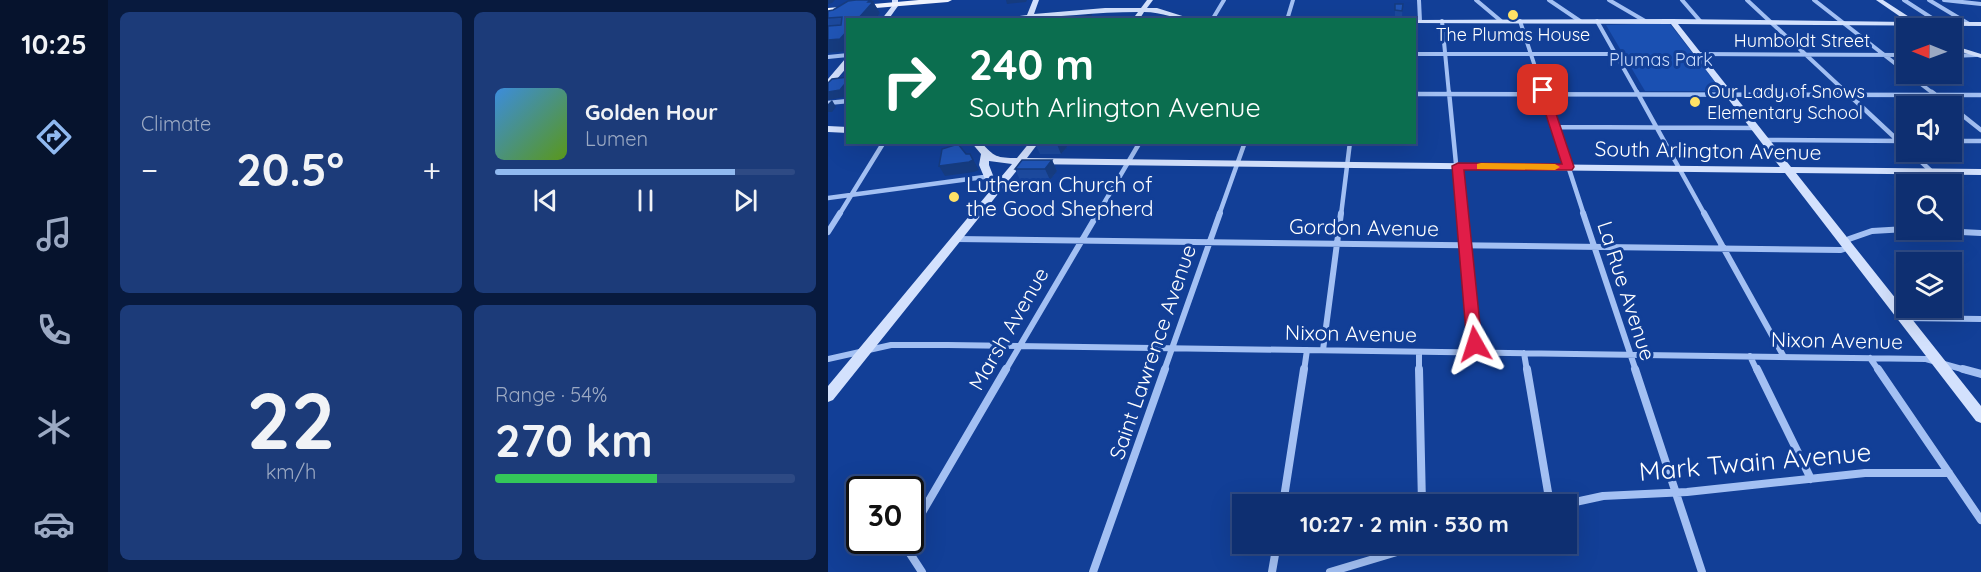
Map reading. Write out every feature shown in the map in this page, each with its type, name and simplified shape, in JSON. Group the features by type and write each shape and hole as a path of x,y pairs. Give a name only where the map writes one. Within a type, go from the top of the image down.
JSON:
{"main road":[{"path":"828,10 895,2 948,0"},
{"path":"1036,0 1029,18 1101,10 1164,11 1187,18"},
{"path":"1137,18 1150,0"},
{"path":"1880,0 1906,18"},
{"path":"885,18 895,2"},
{"path":"1417,21 1896,24"},
{"path":"1672,21 1896,308"},
{"path":"1962,24 1981,24"},
{"path":"1962,50 1978,55"},
{"path":"828,84 846,64"},
{"path":"828,129 846,130"},
{"path":"977,144 986,154 983,162 995,190"},
{"path":"828,396 1033,144"},
{"name":"South Arlington Avenue","path":"986,154 996,160 1016,165 1128,163 1981,172"},
{"path":"988,174 1016,165"},
{"path":"1904,318 1981,417"}],"street":[{"path":"1213,18 1224,0"},
{"path":"1288,18 1293,0"},
{"path":"1417,21 1419,0"},
{"path":"1476,0 1501,21"},
{"path":"1549,0 1580,21"},
{"path":"1609,0 1645,21"},
{"path":"1682,0 1701,22"},
{"path":"1748,0 1896,138"},
{"path":"1814,0 1896,64"},
{"path":"1904,0 1932,18"},
{"path":"1929,0 1969,24"},
{"path":"1944,0 1981,4"},
{"path":"1442,21 1475,352"},
{"name":"La Rue Avenue","path":"1520,21 1702,572"},
{"path":"1597,21 1784,357"},
{"path":"1416,54 1616,54"},
{"name":"Humboldt Street","path":"1698,54 1896,55"},
{"path":"828,57 846,55"},
{"path":"1962,56 1978,55"},
{"path":"1922,84 1937,96"},
{"path":"1416,94 1981,95"},
{"path":"828,103 846,101"},
{"path":"1962,115 1981,130"},
{"path":"1555,127 1755,128"},
{"path":"1765,140 1896,141"},
{"path":"1962,141 1981,141"},
{"path":"828,232 883,144"},
{"name":"Marsh Avenue","path":"924,509 1139,144"},
{"name":"Saint Lawrence Avenue","path":"1093,572 1244,144"},
{"path":"1323,350 1350,144"},
{"path":"1922,162 1932,172"},
{"path":"828,198 984,177 988,174"},
{"name":"Gordon Avenue","path":"956,239 1841,250 1844,249 1849,239 1872,231 1896,230"},
{"path":"1962,232 1981,233"},
{"path":"1904,318 1981,319"},
{"name":"Nixon Avenue","path":"828,360 891,345 1020,346 1870,358 1937,361 1981,374"},
{"path":"1285,494 1307,350"},
{"path":"1419,352 1422,494"},
{"path":"1524,353 1548,494"},
{"path":"1750,356 1810,479"},
{"path":"1870,358 1981,520"},
{"name":"Mark Twain Avenue","path":"1577,502 1603,496 1676,493 1881,472 1949,472"},
{"path":"910,554 922,572"},
{"path":"1272,572 1275,554"},
{"path":"1330,572 1388,554"}],"green space":[{"name":"Plumas Park","path":"1670,24 1722,91 1645,91 1606,25"}],"building":[{"path":"870,0 868,2 873,2 859,18 846,18 846,32 840,39 828,40 828,26 841,25 842,17 828,18 828,11 848,1"},
{"path":"1395,4 1403,4 1402,11 1395,10"},
{"path":"1091,15 1090,18 1073,18"},
{"path":"846,77 846,82 840,90 828,92 828,83 832,79"},
{"path":"958,144 966,154 970,154 973,160 939,166 942,149"},
{"path":"1022,160 1052,160 1045,169 1015,169"}],"slow traffic":[{"path":"1481,166 1555,167"}],"place":[{"name":"The Plumas House","path":"1513,15"},
{"name":"Our Lady of Snows Elementary School","path":"1695,102"},
{"name":"Lutheran Church of the Good Shepherd","path":"954,197"}],"route":[{"path":"1475,344 1458,166 1568,167 1543,90"}]}
